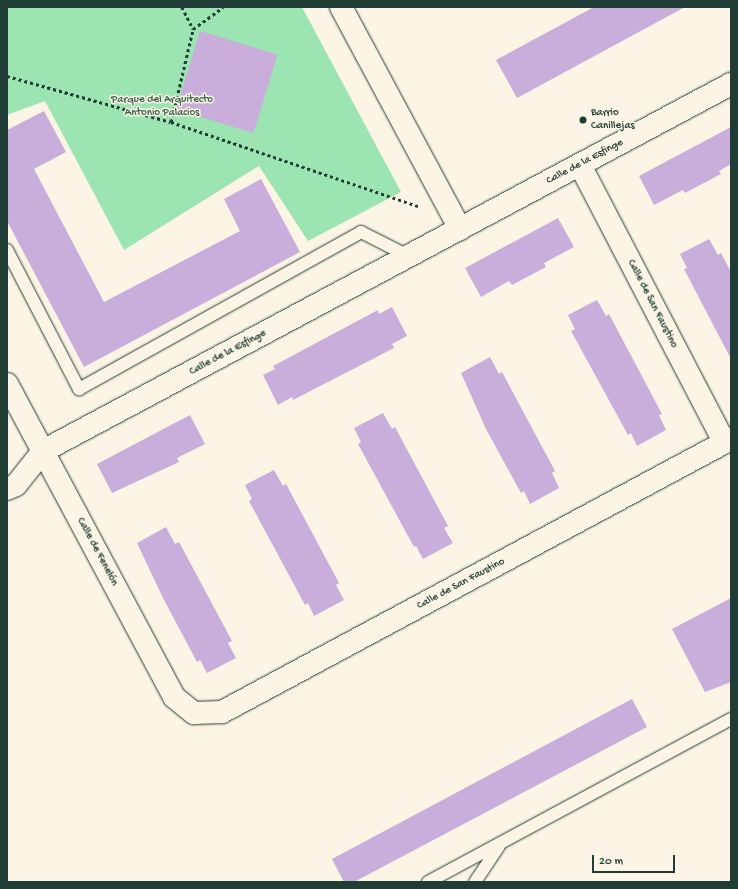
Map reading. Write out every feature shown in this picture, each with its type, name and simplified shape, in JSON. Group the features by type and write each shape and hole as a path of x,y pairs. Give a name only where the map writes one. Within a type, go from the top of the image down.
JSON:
{"street":[{"path":"341,7 460,229"},
{"name":"Calle de la Esfinge","path":"7,489 16,485 42,451 410,257 731,84"},
{"name":"Calle de San Faustino","path":"194,713 222,712 727,440 580,165"},
{"name":"Calle de Fenelón","path":"7,384 174,697 194,713"}],"lane":[{"path":"7,250 79,388 361,232 410,257"},
{"path":"428,882 731,719"},
{"path":"475,882 490,856 504,841"}],"path":[{"path":"171,122 193,30 182,7"},
{"path":"193,30 223,7"},
{"path":"7,76 171,122 423,208"}],"green space":[{"name":"Parque del Arquitecto Antonio Palacios","path":"7,7 302,7 401,192 308,241 259,166 124,250 45,101 7,115"}],"building":[{"path":"594,7 685,7 517,98 496,60"},
{"path":"200,31 277,55 253,133 176,109"},
{"path":"44,111 66,152 34,169 104,302 240,231 224,199 261,179 300,252 84,367 7,221 7,130"},
{"path":"731,127 731,164 719,171 721,174 685,193 683,190 654,205 639,176"},
{"path":"558,218 574,247 544,263 546,267 512,285 509,281 481,297 465,268"},
{"path":"709,239 718,255 721,253 731,272 731,359 684,269 687,268 680,254"},
{"path":"597,300 606,316 609,314 662,414 659,415 666,430 637,446 631,433 628,435 571,331 575,329 568,315"},
{"path":"392,307 407,336 392,344 394,348 293,400 292,397 278,405 263,375 275,369 273,366 378,310 379,314"},
{"path":"490,357 499,374 502,372 555,471 552,473 559,488 530,504 524,491 521,493 486,429 461,373"},
{"path":"383,413 392,429 395,427 448,526 444,528 453,543 423,559 416,546 414,547 358,444 361,442 354,428"},
{"path":"190,415 205,444 177,458 179,462 112,493 97,464"},
{"path":"274,470 283,486 286,484 339,583 336,585 344,600 314,616 308,603 305,605 249,501 252,499 245,485"},
{"path":"166,527 175,544 179,542 232,641 228,643 236,658 207,673 200,660 197,662 163,598 137,543"},
{"path":"731,598 731,682 705,692 672,629"},
{"path":"632,699 647,727 354,882 344,882 332,859"}],"place":[{"name":"Barrio Canillejas","path":"583,120"}]}
